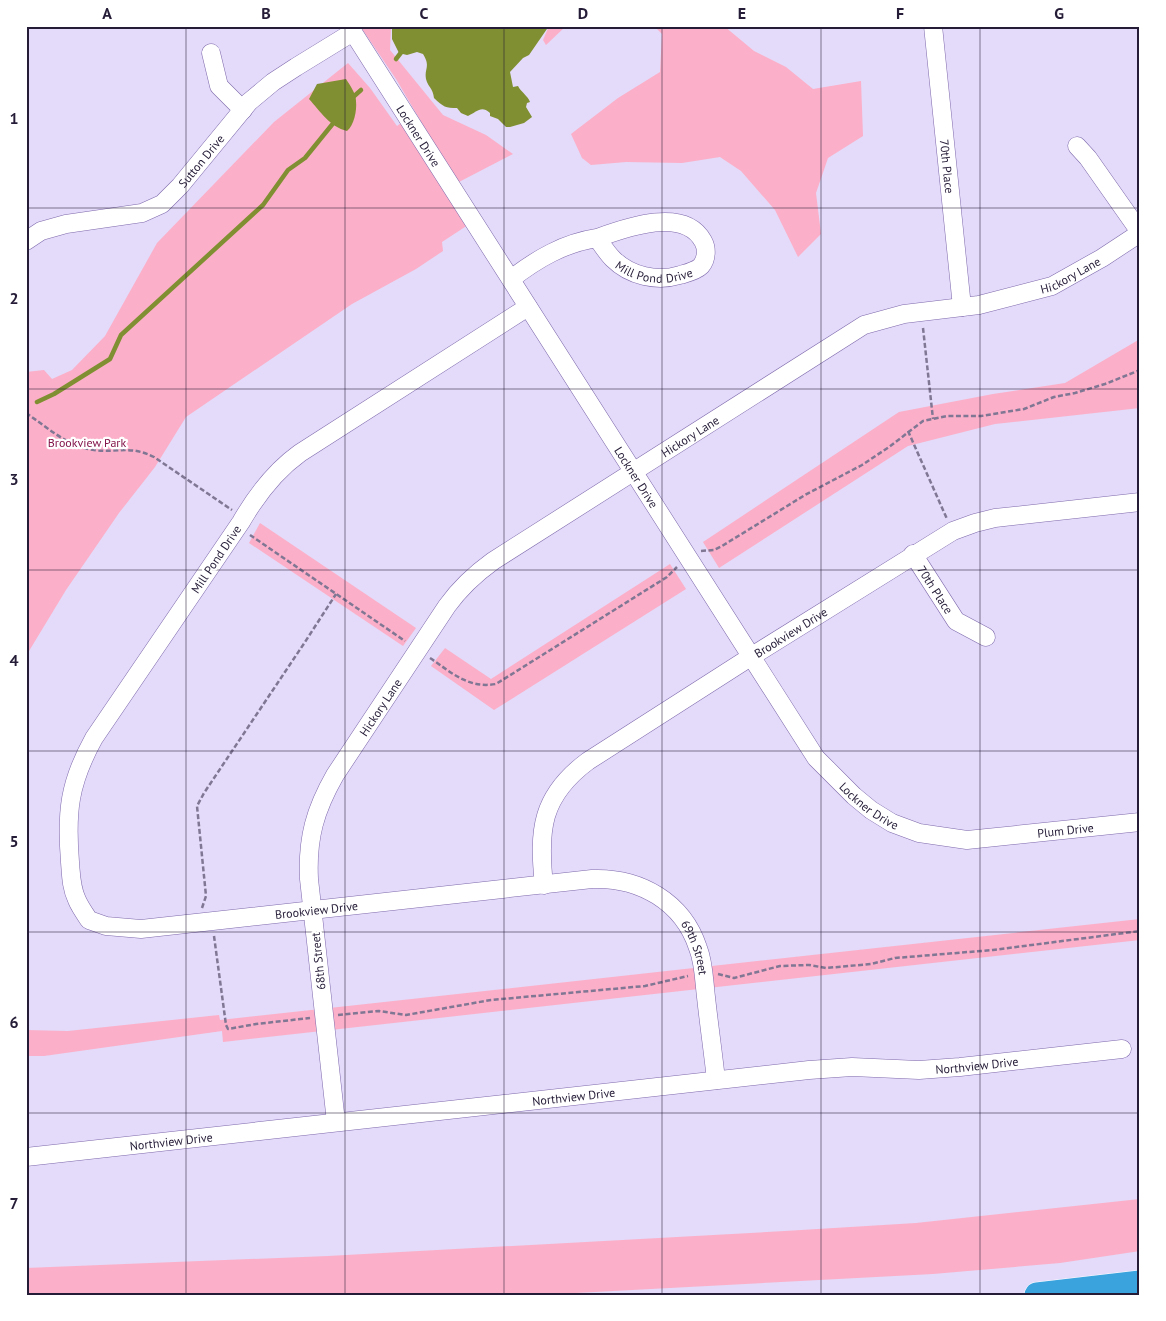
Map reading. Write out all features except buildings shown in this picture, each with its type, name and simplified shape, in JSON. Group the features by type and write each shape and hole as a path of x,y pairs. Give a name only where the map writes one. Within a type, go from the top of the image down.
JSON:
{"highway":[{"path":"1037,1295 1140,1284"}],"street":[{"name":"70th Place","path":"933,26 962,306"},
{"name":"Sutton Drive","path":"26,241 41,231 66,224 142,213 162,204 180,186 249,102 273,82 351,29"},
{"name":"Lockner Drive","path":"351,29 816,758 854,796 871,810 892,823 919,833 967,840 991,837"},
{"path":"211,53 219,86 243,110"},
{"path":"1076,146 1088,158 1140,232"},
{"name":"Mill Pond Drive","path":"511,279 530,265 563,246 651,223 671,221 690,228 702,238 706,253 701,266 690,273 674,277 655,278 633,273 622,267 612,259 597,238"},
{"name":"Hickory Lane","path":"334,775 460,589 475,574 493,561 864,325 921,311 979,305 1052,286 1102,258 1140,232"},
{"name":"Mill Pond Drive","path":"88,920 76,899 72,880 67,826 69,801 82,758 249,509 282,465 528,307"},
{"name":"Brookview Drive","path":"544,884 540,854 541,835 549,808 562,784 588,761 953,531 995,518 1140,502"},
{"name":"70th Place","path":"914,554 956,621 986,637"},
{"name":"68th Street","path":"334,775 323,795 315,816 308,860 336,1122"},
{"name":"Plum Drive","path":"991,837 1140,822"},
{"name":"Brookview Drive","path":"88,920 106,926 141,929 592,879"},
{"name":"69th Street","path":"592,879 619,880 637,884 654,892 670,904 692,932 699,950 703,974 716,1080"},
{"name":"Northview Drive","path":"26,1157 809,1070 852,1067 919,1070 1122,1049"}],"path":[{"path":"921,311 933,419"},
{"path":"26,413 54,433 78,446 92,450 130,449 142,451 154,457 237,514 241,522"},
{"path":"908,431 953,531"},
{"path":"336,594 197,806 206,896 201,917 213,931 228,1029 379,1010 406,1016 491,1000 645,986 703,974 714,973 734,978 780,966 809,965 826,968 871,964 895,958 992,950 1140,931"}],"green space":[{"path":"360,26 391,26 390,50 443,115 486,135 513,154 457,183 396,79"},
{"path":"549,26 566,26 546,45 543,40"},
{"path":"654,26 724,26 754,51 786,67 813,89 861,81 863,136 828,158 816,193 821,234 798,257 775,210 741,171 720,157 682,163 626,162 591,165 582,158 571,134 618,98 660,72 662,34"},
{"name":"Brookview Park","path":"348,63 370,88 397,126 408,118 474,221 442,242 443,251 416,269 352,304 186,417 155,467 119,513 66,590 26,656 26,372 44,370 52,379 72,370 105,336 157,243 274,122"},
{"path":"1140,339 1140,408 995,424 908,446 719,568 703,542 899,412 993,394 1065,383"},
{"path":"260,523 416,628 403,646 249,543"},
{"path":"670,564 686,589 494,710 431,666 445,648 491,679"},
{"path":"1140,919 1140,940 223,1042 222,1031 44,1056 26,1056 26,1030 68,1031 219,1015 220,1020"},
{"path":"1140,1199 1140,1251 1060,1263 933,1274 538,1295 26,1295 26,1268 328,1256 916,1223"}],"shaded area":[{"path":"392,26 549,26 529,55 523,58 510,72 513,87 518,86 530,102 527,103 526,107 532,117 524,123 506,127 498,119 490,116 490,113 487,111 481,109 468,116 461,113 457,108 442,105 434,98 427,82 427,62 423,54 417,52 407,55 399,53 392,39"},
{"path":"346,79 356,98 353,122 347,131 330,122 309,99 317,84"}],"waterway":[{"path":"396,59 403,50"},
{"path":"352,98 361,90"},
{"path":"37,402 54,394 110,359 121,335 263,205 288,170 305,158 335,121"}]}
